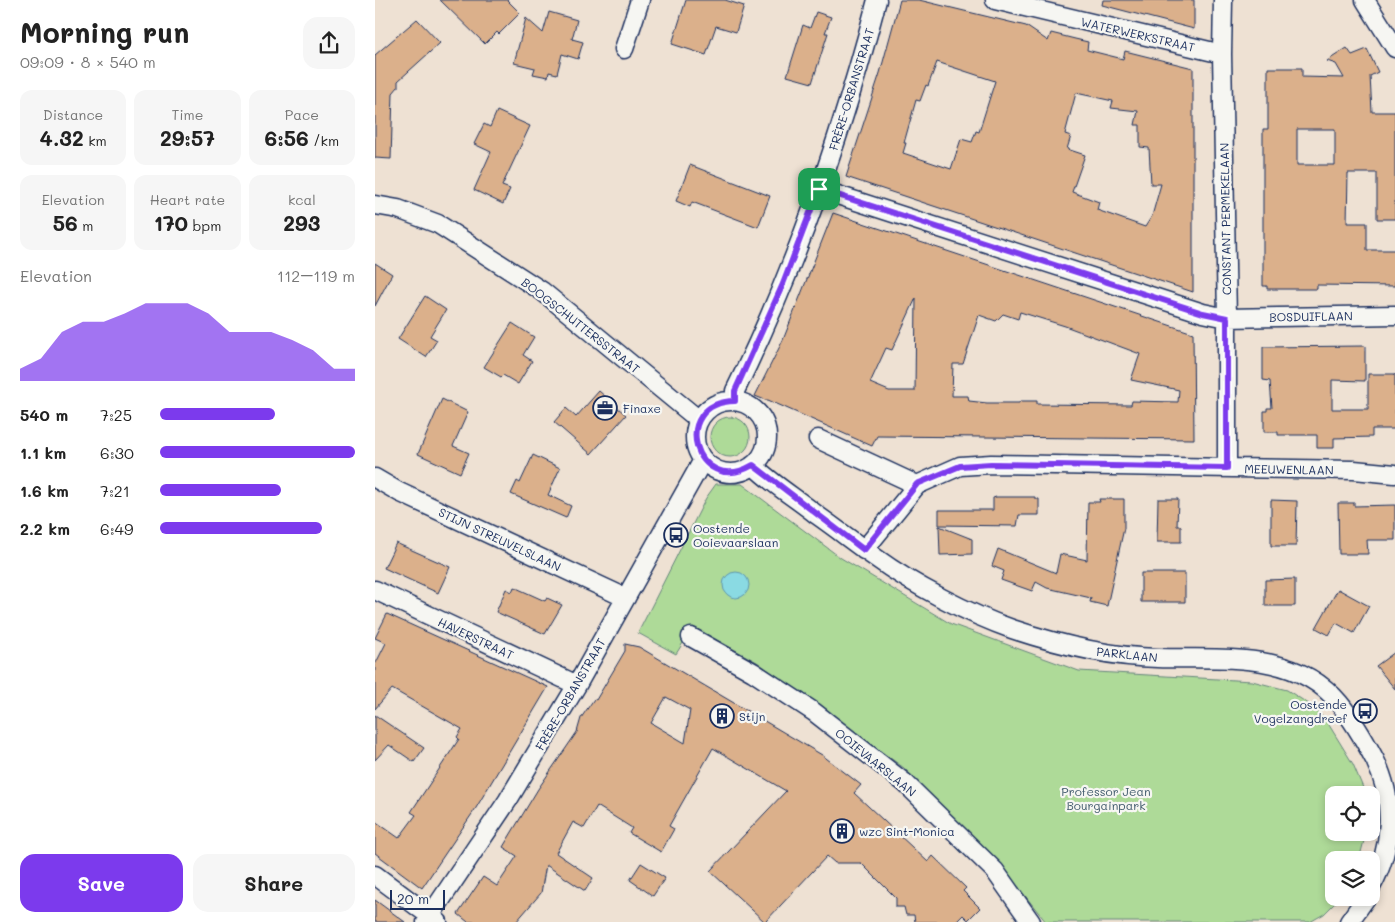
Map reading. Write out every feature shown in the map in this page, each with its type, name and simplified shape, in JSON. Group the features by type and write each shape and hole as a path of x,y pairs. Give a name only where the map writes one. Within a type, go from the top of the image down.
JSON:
{"street":[{"path":"624,49 640,0"},
{"name":"FRÈRE-ORBANSTRAAT","path":"735,401 735,391 783,284 819,189 861,60 877,0"},
{"name":"WATERWERKSTRAAT","path":"995,0 1222,54"},
{"name":"CONSTANT PERMEKELAAN","path":"1223,0 1227,468"},
{"path":"1365,0 1395,48"},
{"name":"BOSDUIFLAAN","path":"819,189 1203,313 1227,318 1395,315"},
{"name":"BOOGSCHUTTERSSTRAAT","path":"375,205 398,209 438,224 542,291 699,420"},
{"path":"726,401 735,401 751,408 759,415 765,425 765,447 753,465 736,472 727,473 710,466 703,460 695,441 695,430 699,420 711,407 726,401"},
{"path":"818,439 917,484"},
{"name":"FRÈRE-ORBANSTRAAT","path":"432,920 508,800 577,685 703,460"},
{"name":"PARKLAAN","path":"753,465 876,559 937,595 1009,628 1064,646 1119,656 1243,659 1273,663 1295,671 1320,686 1338,702 1363,738 1391,786 1391,846 1380,867"},
{"name":"MEEUWENLAAN","path":"864,550 917,484 960,466 1354,470 1395,474"},
{"name":"STIJN STREUVELSLAAN","path":"375,478 399,492 626,598"},
{"name":"HAVERSTRAAT","path":"375,590 577,685"},
{"name":"OOIEVAARSLAAN","path":"691,637 753,672 814,712 905,783 995,871 1031,922"},
{"path":"375,875 432,920"}],"green space":[{"path":"734,417 741,420 747,426 750,437 749,445 741,454 734,457 726,457 719,454 711,445 710,433 713,426 722,418"},
{"name":"Professor Jean Bourgainpark","path":"716,484 742,484 841,558 951,624 1079,671 1252,681 1287,690 1315,708 1329,725 1353,764 1362,786 1325,786 1325,841 1364,841 1361,851 1325,851 1325,906 1332,906 1324,914 1310,922 1046,922 1003,868 904,768 757,662 693,627 676,654 638,633 706,498"}],"water":[{"path":"736,572 745,576 749,585 745,594 736,598 727,594 723,585 727,576"}],"building":[{"path":"440,0 507,0 520,13 499,34 497,32 485,44"},
{"path":"686,0 725,0 744,6 736,32 716,26 706,55 672,44"},
{"path":"900,0 919,0 1026,26 1048,41 1051,33 1088,42 1087,50 1123,59 1125,51 1193,68 1193,292 846,177 880,73","holes":["937,62 995,81 979,132 976,131 972,142 961,139 951,169 903,153 916,100 920,101","1076,93 1113,101 1111,108 1138,111 1135,125 1140,125 1140,147 1149,148 1151,184 1161,184 1152,216 1145,227 1097,210 1099,202 1072,192 1085,155 1067,149 1071,136 1065,134"]},
{"path":"1103,0 1194,0 1194,29 1102,5"},
{"path":"549,12 577,20 572,39 583,42 578,59 562,54 557,74 549,72 548,77 533,74 535,68 514,63 526,18 543,33"},
{"path":"816,12 831,17 825,33 828,33 812,83 787,76 803,25 810,28"},
{"path":"417,19 440,43 398,81 398,87 393,93 391,159 375,158 375,55"},
{"path":"1347,48 1352,55 1367,49 1378,72 1370,76 1372,112 1395,112 1395,219 1377,219 1377,173 1348,173 1347,223 1367,223 1367,250 1395,250 1395,286 1317,285 1317,289 1267,289 1267,286 1263,286 1263,129 1268,129 1268,68 1302,68 1302,77 1344,78 1336,64 1327,61","holes":["1297,129 1335,129 1335,165 1297,165"]},
{"path":"497,111 530,126 502,186 510,189 503,204 474,190 491,152 474,144 484,124 490,127"},
{"path":"690,165 770,196 758,227 692,202 690,207 676,201"},
{"path":"833,213 1193,333 1194,439 877,436 872,446 755,396 783,340","holes":["916,298 915,391 889,391 870,383 886,348 892,350","1020,312 1065,326 1140,354 1131,380 1179,390 1178,402 1132,401 1131,405 1037,404 1037,401 987,403 969,401 968,396 952,396 953,364 963,364 979,315 996,321 1003,314 1018,319"]},
{"path":"375,263 392,274 375,306"},
{"path":"425,296 446,310 430,336 437,340 426,357 398,339"},
{"path":"512,323 534,337 523,355 532,361 518,384 484,367"},
{"path":"1365,346 1365,381 1332,380 1332,409 1368,409 1368,374 1395,374 1395,429 1372,429 1372,437 1334,438 1334,448 1317,448 1317,435 1278,435 1278,432 1264,432 1264,411 1267,411 1267,408 1272,408 1270,381 1263,380 1263,347"},
{"path":"599,391 626,415 591,454 554,422 566,408 576,417"},
{"path":"442,399 468,412 453,446 469,453 460,473 418,454"},
{"path":"533,455 560,468 548,495 571,506 566,518 511,494 517,481 520,483"},
{"path":"1035,497 1035,499 1039,499 1039,515 1019,515 1017,526 939,525 939,510 993,510 993,498"},
{"path":"1099,499 1124,499 1124,528 1107,606 1090,602 1091,598 1047,588 1036,582 1032,591 1001,580 1004,571 992,566 998,549 1056,573 1060,554 1087,560 1088,502 1100,502"},
{"path":"1158,499 1178,499 1177,526 1181,526 1181,542 1157,542"},
{"path":"1271,500 1297,501 1296,546 1271,546"},
{"path":"1338,503 1354,503 1354,506 1395,505 1395,540 1367,540 1368,554 1339,554"},
{"path":"939,526 972,539 972,554 940,555"},
{"path":"396,543 450,567 438,593 384,568"},
{"path":"1141,573 1185,573 1185,602 1141,602"},
{"path":"1295,579 1295,606 1265,606 1265,580"},
{"path":"514,587 545,601 547,598 562,605 545,634 496,612 506,589 512,592"},
{"path":"1338,589 1369,606 1354,633 1336,623 1329,635 1316,628"},
{"path":"387,614 548,687 476,808 422,888 375,853 375,821 399,838 416,815 411,812 459,739 457,737 462,729 392,689 375,709 375,665 386,643 375,638"},
{"path":"625,644 639,647 822,755 861,785 854,793 928,862 933,856 966,888 963,891 980,908 968,920 963,915 956,922 915,922 914,915 906,915 904,907 896,907 896,898 861,863 835,863 827,856 765,922 710,871 786,791 713,748 669,826 674,829 661,852 629,833 632,828 597,806 584,828 573,822 556,853 593,878 585,891 546,865 541,893 516,922 468,922 458,914 483,877 497,886 517,856 503,847 538,789 577,732 581,718 594,699 596,700 625,651","holes":["666,697 690,710 685,743 651,723"]},
{"path":"1395,652 1395,689 1376,666"},
{"path":"375,715 424,748 414,762 389,745 375,760"},
{"path":"641,863 665,878 653,896 630,880"},
{"path":"375,900 405,922 375,922"}],"place":[{"name":"Finaxe","path":"605,408"},
{"name":"Oostende Ooievaarslaan","path":"676,535"},
{"name":"Oostende Vogelzangdreef","path":"1365,711"},
{"name":"Stijn","path":"722,716"},
{"name":"wzc Sint-Monica","path":"842,831"}],"route":[{"path":"819,189 1203,313 1227,318 1227,468 991,464 960,466 917,484 864,550 753,465 745,470 727,473 710,466 703,460 698,451 695,441 695,430 704,412 718,403 735,401 735,391 783,284 819,189"}]}
